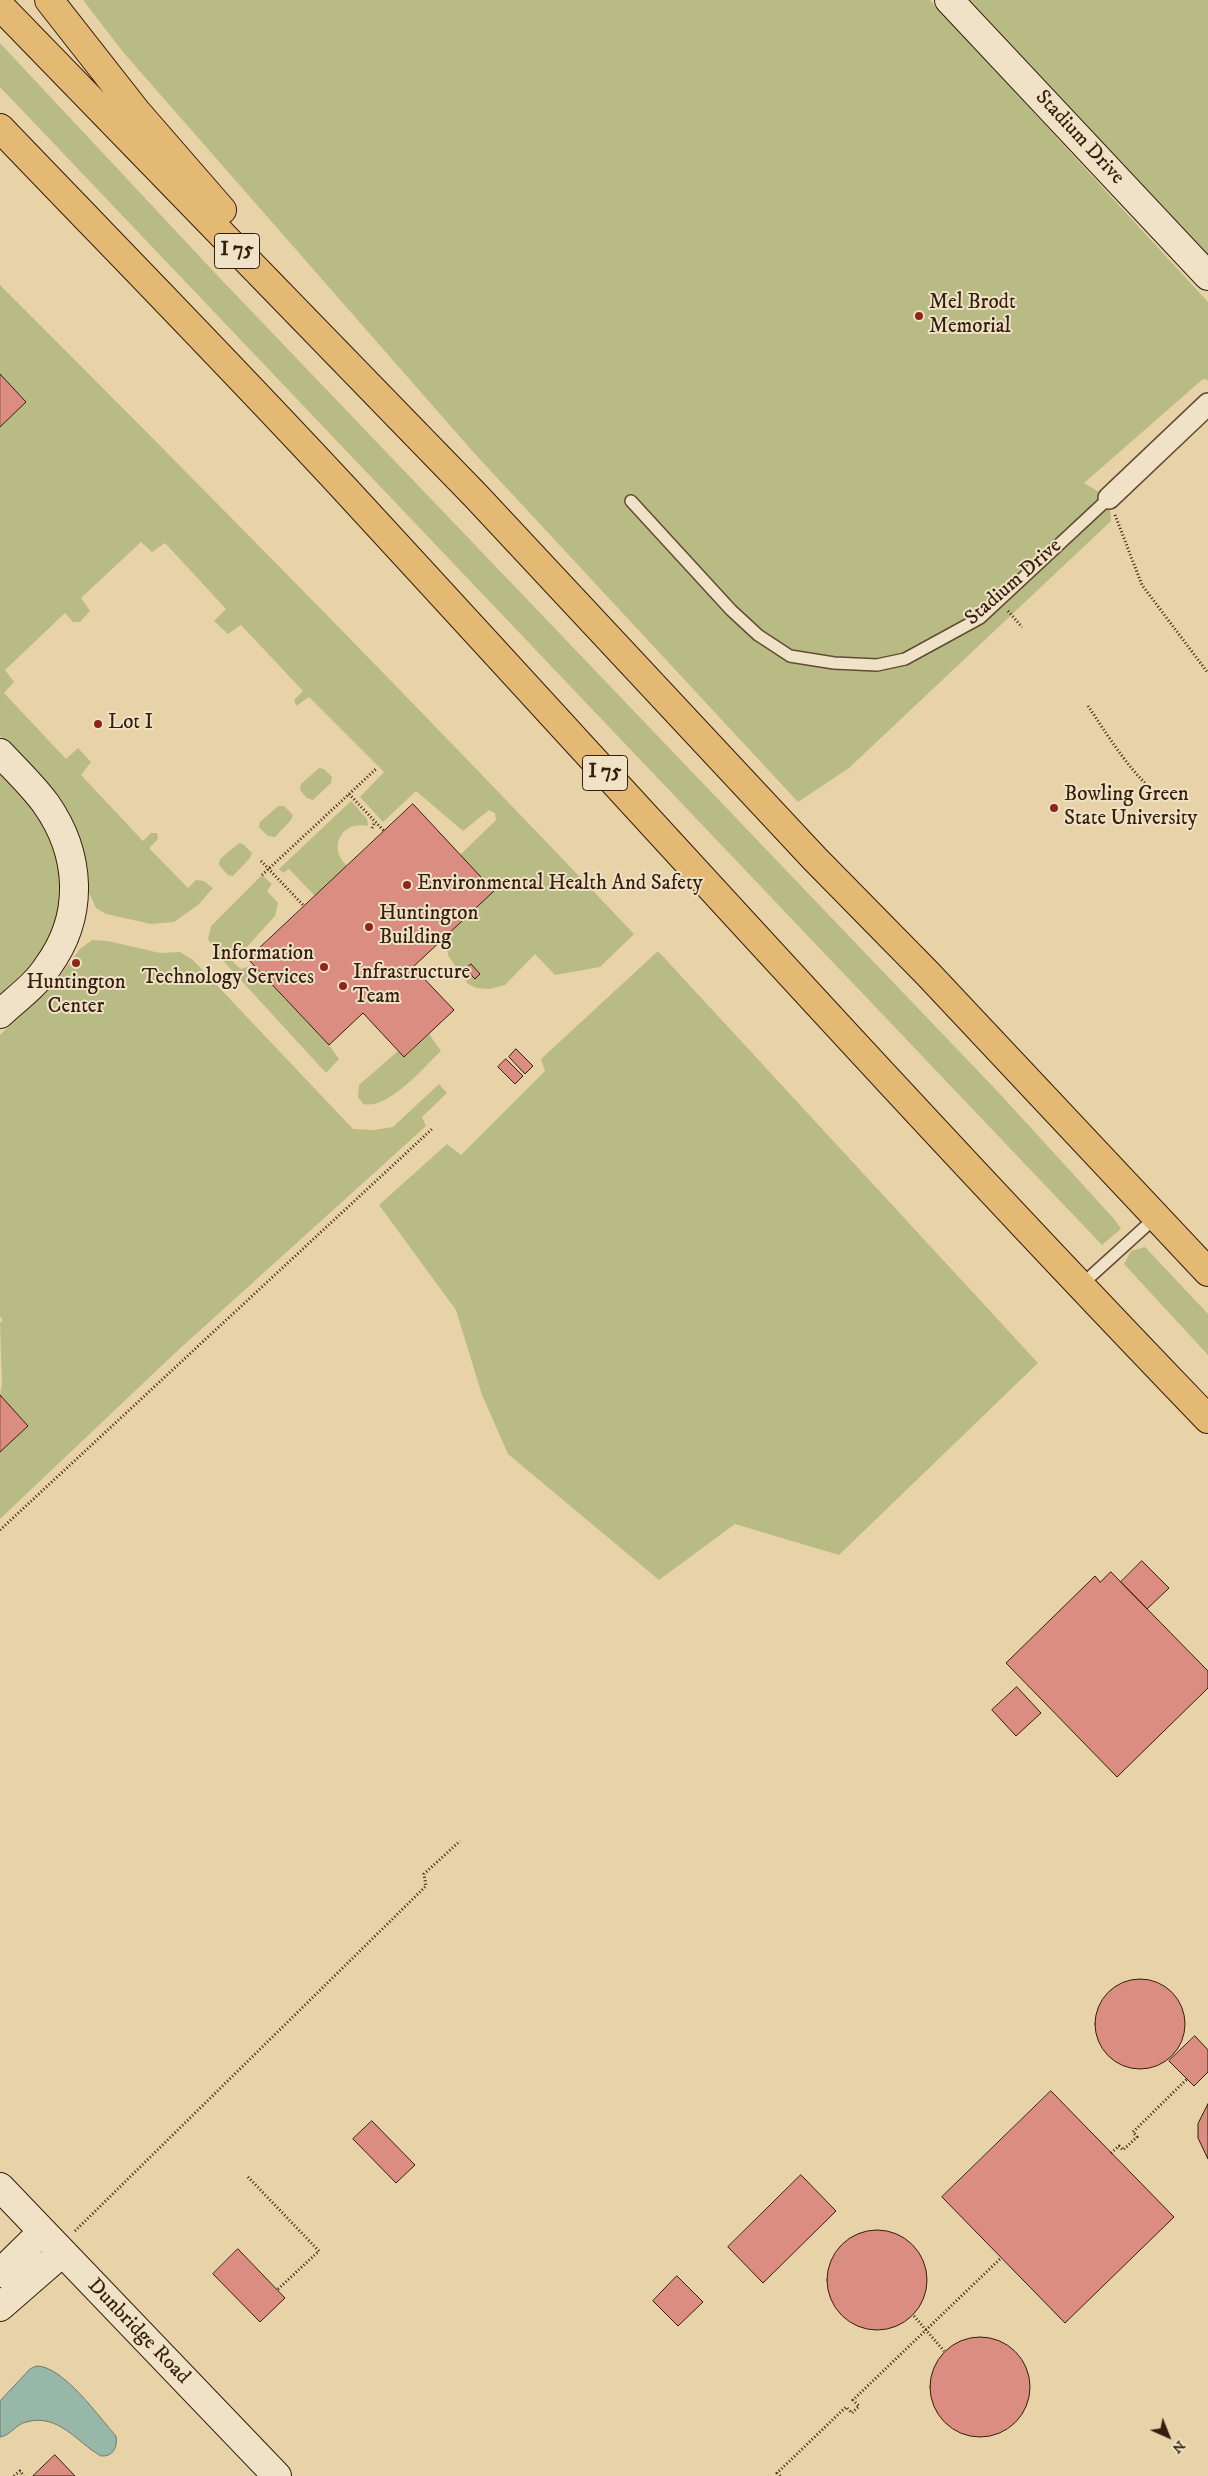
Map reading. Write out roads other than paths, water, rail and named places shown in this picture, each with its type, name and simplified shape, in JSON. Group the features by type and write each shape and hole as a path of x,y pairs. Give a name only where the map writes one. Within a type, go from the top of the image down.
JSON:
{"highway":[{"path":"49,0 155,133 475,495"},
{"name":"I 75","path":"0,6 475,495 815,858 928,974 1208,1272"},
{"name":"I 75","path":"0,128 341,485 753,935 1080,1286 1208,1419"}],"street":[{"name":"Stadium Drive","path":"950,0 1208,276"},
{"name":"Stadium Drive","path":"1109,498 1208,404"},
{"path":"0,753 45,802 60,828 74,869 75,899 64,941 39,978 0,1014"},
{"name":"Dunbridge Road","path":"0,2187 277,2476"},
{"path":"0,2273 42,2232"},
{"path":"0,2307 62,2253"}],"lane":[{"name":"Stadium Drive","path":"630,501 731,610 758,635 790,656 834,663 877,665 905,659 980,618 1109,498"},
{"path":"1080,1286 1156,1217"}],"place":[{"name":"Mel Brodt Memorial","path":"919,316"},
{"name":"Lot I","path":"98,724"},
{"name":"Bowling Green State University","path":"1054,808"},
{"name":"Environmental Health And Safety","path":"407,885"},
{"name":"Huntington Building","path":"369,927"},
{"name":"Huntington Center","path":"76,963"},
{"name":"Information Technology Services","path":"324,967"},
{"name":"Infrastructure Team","path":"343,986"}]}
